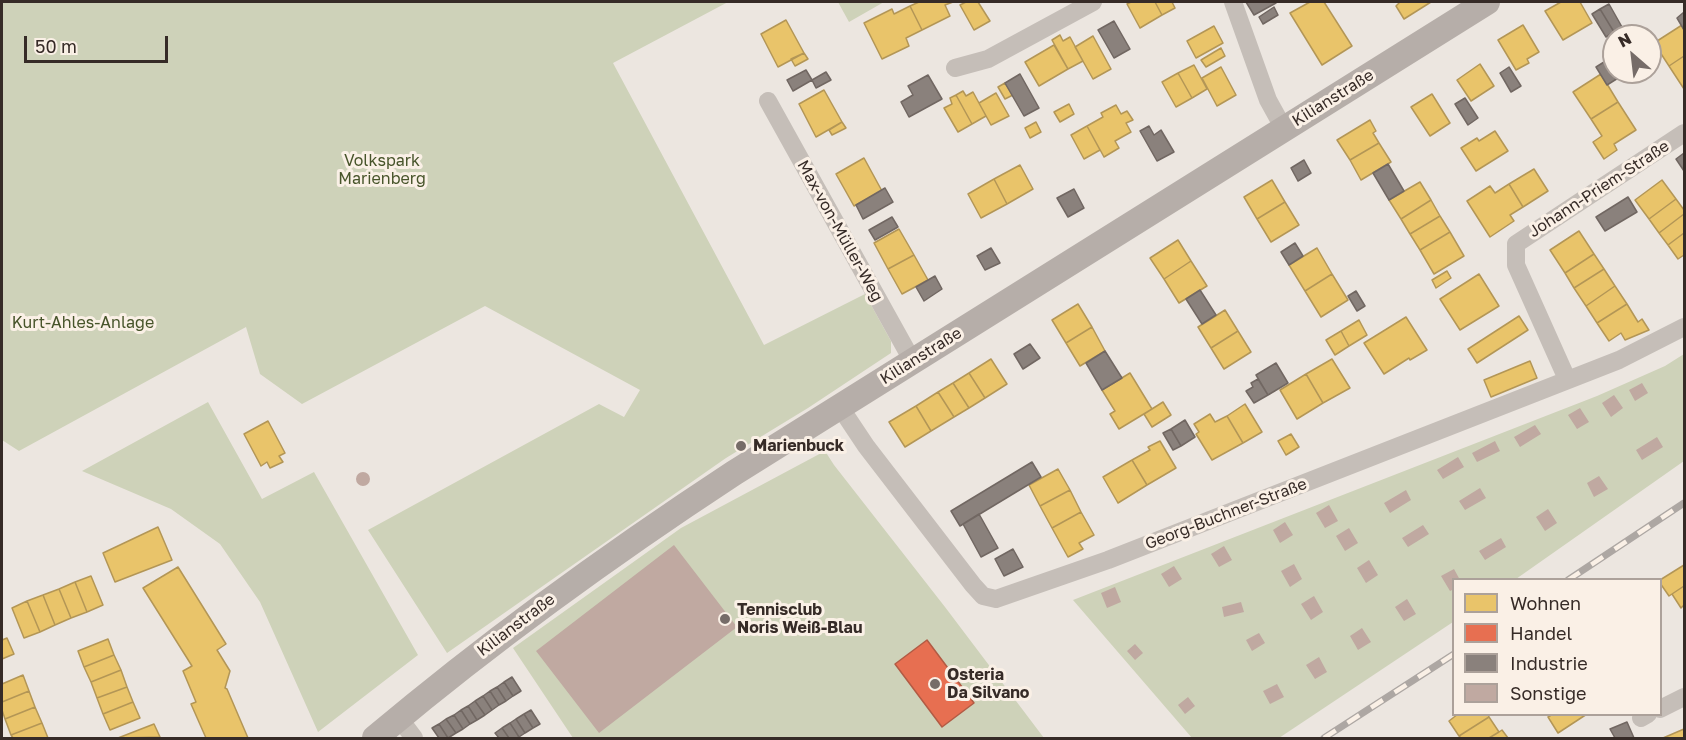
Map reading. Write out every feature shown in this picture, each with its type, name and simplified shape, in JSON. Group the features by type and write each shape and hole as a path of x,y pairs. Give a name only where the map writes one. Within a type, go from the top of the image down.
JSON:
{"main road":[{"name":"Kilianstraße","path":"375,738 531,613 627,544 734,473 1487,2"}],"street":[{"path":"955,68 988,60 1093,2"},
{"path":"1233,2 1268,100 1284,129"},
{"name":"Max-von-Müller-Weg","path":"768,101 913,362"},
{"name":"Johann-Priem-Straße","path":"1567,380 1516,266 1516,244 1684,133"},
{"name":"Georg-Buchner-Straße","path":"840,407 866,446 972,585 983,596 996,599 1108,560 1619,360 1684,327"},
{"path":"1662,708 1684,697"},
{"path":"399,718 414,738"}],"green space":[{"name":"Volkspark Marienberg","path":"2,2 728,2 613,63 764,345 865,294 891,341 891,353 808,408 726,458 447,653 368,530 599,404 624,417 640,390 485,306 302,404 260,374 246,327 19,451 2,440"},
{"path":"838,2 884,2 849,22"},
{"path":"1684,354 1684,461 1517,578 1452,578 1452,623 1279,738 1192,738 1073,600 1597,396 1665,366"},
{"path":"208,402 262,499 314,472 418,655 318,732 260,602 220,544 171,509 82,471"},
{"name":"Tennisclub Noris Weiß-Blau","path":"825,451 1044,738 573,738 513,648 681,528"}],"building: Wohnen":[{"path":"919,2 953,2 945,5 950,16 922,30 910,6"},
{"path":"966,2 978,2 990,21 974,30 960,5"},
{"path":"1155,2 1162,15 1140,28 1127,4"},
{"path":"1155,2 1172,2 1175,8 1162,15"},
{"path":"1310,2 1324,2 1352,46 1322,65 1290,13"},
{"path":"1398,2 1431,2 1404,19 1396,6"},
{"path":"1561,2 1580,2 1592,23 1563,40 1545,11"},
{"path":"910,6 922,30 906,38 909,46 882,59 864,23 892,9 894,14"},
{"path":"786,20 804,53 778,67 761,34"},
{"path":"1523,25 1539,52 1527,59 1529,63 1516,70 1498,40"},
{"path":"1682,25 1684,56 1669,66 1662,55 1662,38"},
{"path":"1214,26 1223,43 1196,58 1187,41"},
{"path":"1060,35 1063,41 1070,37 1083,61 1068,69 1052,40"},
{"path":"1093,36 1111,69 1093,79 1075,47"},
{"path":"1054,45 1068,69 1039,86 1025,62"},
{"path":"1221,48 1225,56 1206,67 1201,60"},
{"path":"804,53 808,59 795,66 791,59"},
{"path":"1684,56 1684,89 1669,66"},
{"path":"1480,64 1494,86 1471,101 1457,80"},
{"path":"1194,65 1207,89 1192,98 1178,73"},
{"path":"1221,67 1236,95 1217,106 1202,78"},
{"path":"1178,73 1192,98 1176,107 1162,82"},
{"path":"1601,74 1602,84 1607,84 1618,102 1591,119 1573,92"},
{"path":"1005,83 1013,95 1005,99 998,87"},
{"path":"824,90 842,122 816,137 799,104"},
{"path":"963,91 966,96 973,92 986,116 972,124 956,95"},
{"path":"996,93 1009,116 991,125 979,103"},
{"path":"1432,94 1450,123 1430,136 1411,107"},
{"path":"956,95 972,124 958,132 944,108 952,104 950,98"},
{"path":"1618,102 1636,130 1614,144 1617,150 1604,159 1593,142 1602,136 1591,119"},
{"path":"1069,104 1074,114 1060,122 1054,112"},
{"path":"1116,105 1121,114 1127,111 1133,120 1126,123 1131,132 1115,141 1119,148 1104,157 1087,126 1103,117 1101,113"},
{"path":"1370,120 1376,131 1373,133 1379,143 1350,160 1337,140"},
{"path":"842,122 846,128 832,135 829,130"},
{"path":"1036,122 1041,132 1030,138 1025,128"},
{"path":"1087,126 1100,150 1084,159 1071,135"},
{"path":"1495,131 1508,151 1476,171 1461,148"},
{"path":"1379,143 1391,162 1361,180 1350,160"},
{"path":"864,158 882,191 854,206 836,174"},
{"path":"1020,165 1033,189 1007,204 994,179"},
{"path":"1534,169 1548,191 1523,207 1509,184"},
{"path":"994,179 1007,204 981,218 968,194"},
{"path":"1272,180 1285,202 1257,219 1244,197"},
{"path":"1662,180 1676,199 1649,219 1635,200"},
{"path":"1420,182 1431,200 1401,219 1389,200"},
{"path":"1509,184 1523,207 1510,215 1514,221 1490,237 1467,201 1490,186 1495,193"},
{"path":"1676,199 1684,210 1684,214 1659,233 1649,219"},
{"path":"1431,200 1440,216 1410,234 1401,219"},
{"path":"1285,202 1299,225 1271,242 1257,219"},
{"path":"1684,214 1684,233 1668,245 1659,233"},
{"path":"1440,216 1450,232 1420,250 1410,234"},
{"path":"899,229 914,255 888,269 874,243"},
{"path":"1579,231 1594,254 1565,273 1550,250"},
{"path":"1450,232 1464,256 1434,274 1420,250"},
{"path":"1684,233 1684,255 1678,259 1668,245"},
{"path":"1178,240 1191,261 1164,279 1150,258"},
{"path":"1317,248 1332,274 1305,291 1289,265"},
{"path":"1594,254 1604,269 1574,288 1565,273"},
{"path":"914,255 928,280 902,294 888,269"},
{"path":"1191,261 1207,286 1179,303 1164,279"},
{"path":"1604,269 1615,286 1586,306 1574,288"},
{"path":"1447,271 1451,278 1436,288 1432,280"},
{"path":"1332,274 1348,300 1321,317 1305,291"},
{"path":"1479,274 1499,306 1460,330 1440,299"},
{"path":"1615,286 1627,304 1597,323 1586,306"},
{"path":"1078,304 1092,327 1066,343 1052,320"},
{"path":"1627,304 1638,322 1642,319 1649,330 1625,340 1621,333 1609,341 1597,323"},
{"path":"1225,310 1238,331 1211,348 1198,327"},
{"path":"1519,316 1528,330 1477,363 1468,349"},
{"path":"1406,317 1427,350 1384,374 1364,343"},
{"path":"1359,320 1367,335 1349,346 1341,331"},
{"path":"1092,327 1105,351 1080,366 1066,343"},
{"path":"1238,331 1251,352 1224,369 1211,348"},
{"path":"1341,331 1349,346 1335,355 1326,340"},
{"path":"991,359 1007,384 985,398 969,373"},
{"path":"1332,359 1350,388 1323,403 1306,374"},
{"path":"1530,361 1537,378 1491,397 1484,380"},
{"path":"969,373 985,398 969,408 953,383"},
{"path":"1130,373 1152,409 1119,429 1110,414 1115,411 1102,390"},
{"path":"1306,374 1323,403 1297,419 1280,390"},
{"path":"953,383 969,408 954,417 938,392"},
{"path":"938,392 954,417 931,431 916,406"},
{"path":"1163,402 1171,415 1152,427 1144,414"},
{"path":"1245,404 1262,432 1243,443 1227,416"},
{"path":"916,406 931,431 905,447 889,422"},
{"path":"1210,414 1215,422 1227,416 1243,443 1212,460 1196,434 1199,432 1194,424"},
{"path":"268,421 285,453 279,456 283,462 270,468 267,462 261,466 244,434"},
{"path":"1291,434 1299,447 1286,455 1278,441"},
{"path":"1160,441 1176,468 1147,485 1132,460 1150,450 1148,447"},
{"path":"1132,460 1147,485 1118,503 1103,477"},
{"path":"1058,469 1070,490 1040,506 1029,485"},
{"path":"1070,490 1081,512 1052,528 1040,506"},
{"path":"1081,512 1094,535 1079,543 1083,549 1068,557 1052,528"},
{"path":"158,527 172,560 115,582 103,553"},
{"path":"1684,565 1684,586 1669,596 1662,586 1662,579"},
{"path":"178,567 226,644 217,650 230,671 225,688 248,738 206,738 191,704 196,702 183,671 192,666 143,588"},
{"path":"91,576 103,605 87,612 75,582"},
{"path":"75,582 87,612 71,618 59,589"},
{"path":"1684,586 1684,605 1681,608 1672,594"},
{"path":"59,589 71,618 55,625 43,595"},
{"path":"43,595 55,625 40,632 27,601"},
{"path":"27,601 40,632 24,638 12,608"},
{"path":"7,638 14,654 2,659 2,640"},
{"path":"108,639 114,655 84,667 78,651"},
{"path":"114,655 121,670 91,682 84,667"},
{"path":"121,670 127,687 97,698 91,682"},
{"path":"23,675 29,691 2,702 2,684"},
{"path":"127,687 133,702 103,714 97,698"},
{"path":"29,691 35,707 5,719 2,702"},
{"path":"133,702 140,718 110,730 103,714"},
{"path":"35,707 42,723 11,735 5,719"},
{"path":"1455,716 1489,717 1459,736 1449,721"},
{"path":"1550,716 1584,716 1558,733 1548,717"},
{"path":"1489,717 1499,732 1489,738 1461,738 1459,736"},
{"path":"42,723 48,738 13,738 11,735"},
{"path":"154,724 160,737 118,738"},
{"path":"1684,729 1684,738 1663,738"},
{"path":"1502,730 1508,738 1489,738 1499,732"}],"building: Handel":[{"name":"Osteria Da Silvano","path":"927,640 974,703 942,727 895,664"}],"building: Industrie":[{"path":"1246,2 1275,2 1276,3 1254,15"},
{"path":"1609,4 1620,24 1609,24 1600,9"},
{"path":"1274,7 1278,15 1263,24 1259,17"},
{"path":"1600,9 1609,24 1602,24 1602,30 1592,14"},
{"path":"1684,12 1684,30 1677,18"},
{"path":"1114,21 1130,49 1114,58 1098,30"},
{"path":"1602,63 1602,77 1596,67"},
{"path":"1509,67 1521,86 1511,92 1500,73"},
{"path":"806,70 812,80 793,91 787,80"},
{"path":"826,72 831,80 816,88 812,80"},
{"path":"1020,74 1039,108 1024,116 1005,83"},
{"path":"928,75 942,99 909,117 901,102 913,95 908,86"},
{"path":"1465,98 1478,118 1468,125 1455,104"},
{"path":"1149,126 1154,135 1161,130 1174,152 1157,161 1140,131"},
{"path":"1684,153 1684,171 1676,159"},
{"path":"1304,160 1311,173 1298,181 1291,168"},
{"path":"1388,164 1404,191 1389,200 1373,173"},
{"path":"885,188 893,202 863,219 856,205"},
{"path":"1074,189 1084,208 1068,217 1057,198"},
{"path":"1628,197 1637,212 1605,231 1596,217"},
{"path":"892,217 898,227 875,240 869,230"},
{"path":"1295,243 1303,256 1289,265 1281,252"},
{"path":"991,248 1000,263 985,270 977,256"},
{"path":"935,276 942,289 924,301 916,287"},
{"path":"1200,290 1216,315 1202,324 1186,299"},
{"path":"1356,291 1365,306 1357,311 1348,296"},
{"path":"1030,344 1040,358 1023,369 1014,354"},
{"path":"1105,351 1122,378 1102,390 1086,363"},
{"path":"1276,363 1288,383 1268,395 1256,375"},
{"path":"1258,379 1268,395 1254,403 1246,391 1253,387 1251,383"},
{"path":"1185,420 1195,437 1181,446 1171,429"},
{"path":"1171,429 1181,446 1173,450 1163,433"},
{"path":"1032,462 1041,477 960,526 951,511"},
{"path":"979,514 998,548 981,557 963,524"},
{"path":"1013,549 1023,567 1004,576 995,559"},
{"path":"512,677 521,691 513,696 504,682"},
{"path":"504,682 513,696 506,701 497,687"},
{"path":"497,687 506,701 499,705 490,691"},
{"path":"490,691 499,705 492,710 483,696"},
{"path":"483,696 492,710 485,715 475,701"},
{"path":"475,701 485,715 477,720 468,706"},
{"path":"468,706 477,720 470,724 461,710"},
{"path":"461,710 470,724 463,729 454,715"},
{"path":"531,710 540,724 533,728 524,714"},
{"path":"524,714 533,728 525,733 516,719"},
{"path":"454,715 463,729 456,733 446,719"},
{"path":"446,719 456,733 448,738 439,724"},
{"path":"516,719 525,733 519,737 510,723"},
{"path":"1627,722 1634,738 1615,738 1610,729"},
{"path":"510,723 519,737 509,738 502,728"},
{"path":"439,724 448,738 439,738 432,728"},
{"path":"502,728 509,738 499,738 495,733"}],"building: Sonstige":[{"path":"1642,383 1648,393 1635,401 1629,390"},
{"path":"1614,395 1623,408 1611,417 1602,403"},
{"path":"1580,408 1589,422 1577,429 1568,415"},
{"path":"1535,425 1541,434 1520,447 1514,437"},
{"path":"1657,437 1663,447 1642,460 1636,450"},
{"path":"1495,441 1500,451 1477,462 1472,453"},
{"path":"1458,457 1464,467 1443,479 1437,470"},
{"path":"363,472 368,474 370,479 368,484 363,486 358,484 356,479 358,474"},
{"path":"1599,476 1608,489 1594,497 1587,483"},
{"path":"1480,488 1486,498 1465,510 1459,501"},
{"path":"1406,490 1411,500 1390,513 1384,503"},
{"path":"1329,505 1338,521 1325,528 1316,513"},
{"path":"1548,509 1557,523 1545,531 1536,517"},
{"path":"1285,522 1293,535 1280,543 1273,530"},
{"path":"1423,525 1429,534 1408,547 1402,538"},
{"path":"1349,528 1358,543 1345,551 1336,536"},
{"path":"1501,538 1506,547 1485,560 1479,551"},
{"path":"674,545 737,627 599,733 536,651"},
{"path":"1224,546 1232,560 1219,567 1211,554"},
{"path":"1369,560 1378,575 1366,583 1357,568"},
{"path":"1294,564 1302,579 1290,587 1281,571"},
{"path":"1174,566 1182,579 1169,587 1161,574"},
{"path":"1454,569 1459,578 1452,578 1452,590 1450,591 1441,576"},
{"path":"1115,587 1121,602 1107,608 1101,593"},
{"path":"1314,596 1323,612 1311,620 1301,604"},
{"path":"1407,599 1416,614 1404,621 1395,607"},
{"path":"1241,602 1244,612 1224,617 1222,607"},
{"path":"1362,628 1371,642 1358,650 1350,636"},
{"path":"1259,633 1265,643 1252,651 1246,640"},
{"path":"1135,644 1143,653 1135,660 1127,651"},
{"path":"1319,657 1327,672 1315,679 1306,665"},
{"path":"1277,684 1284,697 1270,704 1263,691"},
{"path":"1188,697 1195,706 1185,714 1178,705"}],"railway":[{"path":"1571,578 1684,503"},
{"path":"1324,738 1452,655"}],"place":[{"name":"Marienbuck","path":"741,446"},
{"name":"Tennisclub Noris Weiß-Blau","path":"725,619"},
{"name":"Osteria Da Silvano","path":"935,684"}],"park label":[{"name":"Kurt-Ahles-Anlage","path":"83,323"}]}
